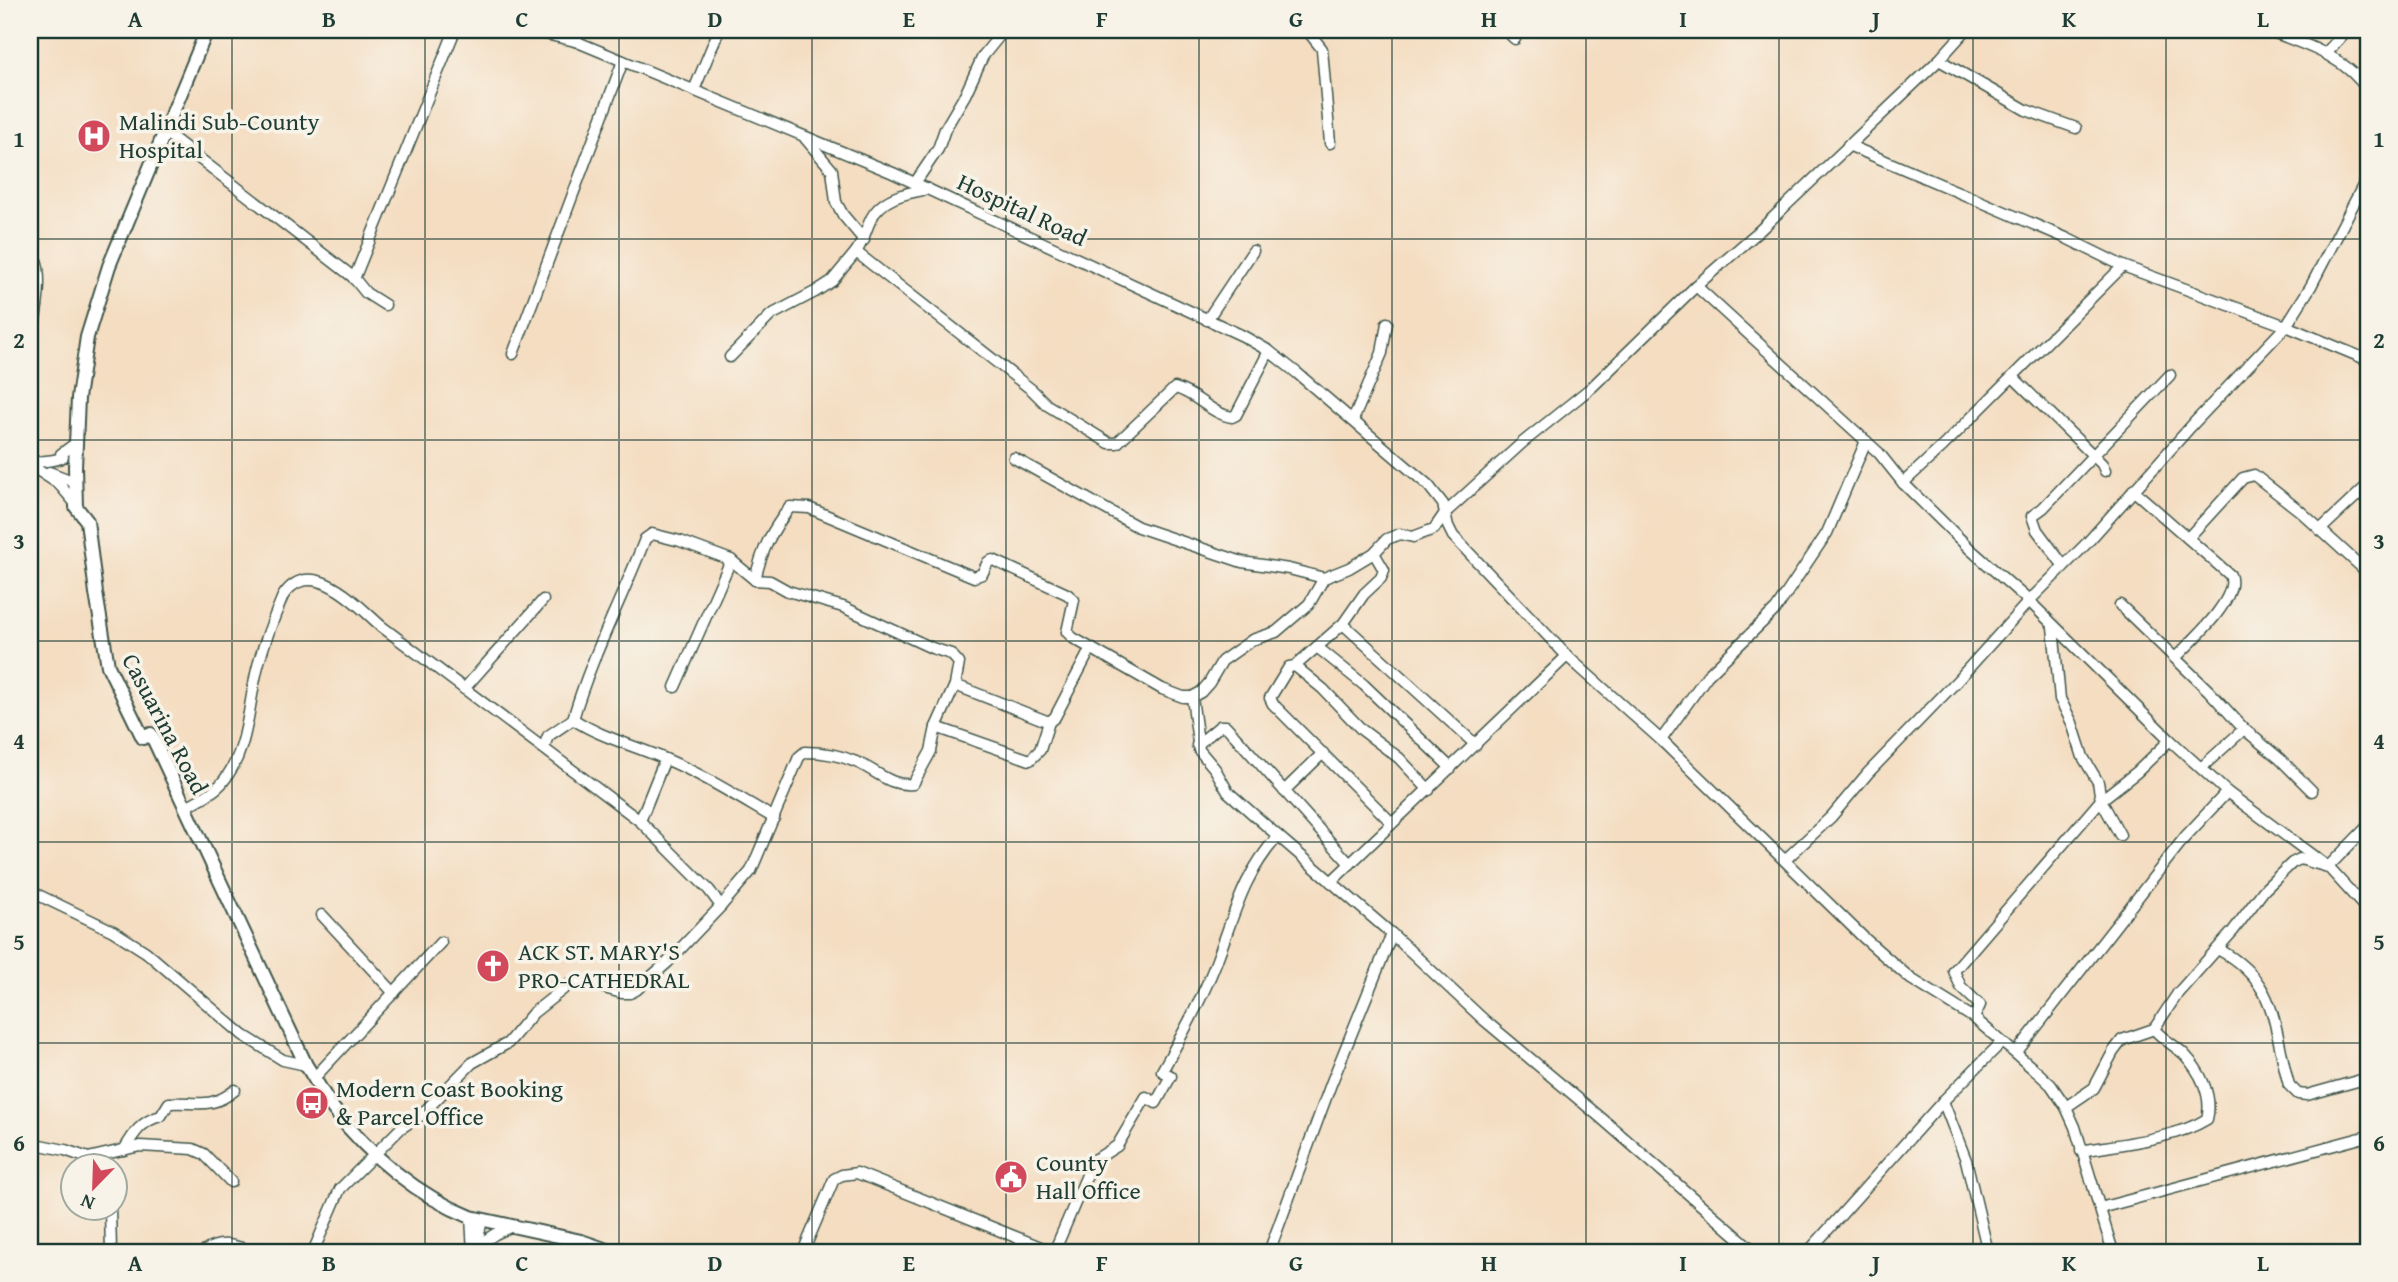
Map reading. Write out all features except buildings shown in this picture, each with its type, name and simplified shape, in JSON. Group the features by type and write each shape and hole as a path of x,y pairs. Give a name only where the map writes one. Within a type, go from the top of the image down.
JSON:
{"street":[{"name":"Casuarina Road","path":"207,30 109,266 87,337 79,388 76,504 88,521 108,666 143,738 151,734 306,1065 335,1111 376,1154 414,1186 455,1210 477,1218 581,1241 613,1252"},
{"path":"354,279 455,30"},
{"name":"Hospital Road","path":"529,30 575,41 915,183 1243,335 1269,351 1428,485 1438,497 1453,536 1567,656 1661,740 1864,938 1911,979 1974,1018 2051,1085 2066,1107 2113,1252"},
{"path":"575,41 580,30"},
{"path":"694,90 719,30"},
{"path":"915,183 937,149 944,129 965,95 983,56 1004,30"},
{"path":"1307,30 1322,49 1330,143"},
{"path":"1505,30 1515,39"},
{"path":"1014,458 1138,527 1242,562 1289,569 1324,578 1349,568 1374,553 1387,539 1400,534 1413,537 1434,529 1445,513 1512,452 1592,387 1696,286 1758,232 1939,60 1966,30"},
{"path":"2267,30 2313,47 2353,70 2368,91"},
{"path":"2325,54 2347,30"},
{"path":"1939,60 2026,110 2076,128"},
{"path":"513,354 623,61"},
{"path":"165,132 354,279 366,293 386,305"},
{"path":"802,135 832,170 836,202 864,240"},
{"path":"1848,145 2066,238 2123,267 2286,326 2368,360"},
{"path":"1785,860 1831,817 1868,773 2063,565 2087,543 2286,326 2311,286 2368,176"},
{"path":"730,357 771,314 832,281 856,253 864,240 870,220 878,209 892,198 907,192 928,189"},
{"path":"30,250 37,259 38,296 30,347"},
{"path":"1207,320 1253,251"},
{"path":"856,253 1032,390 1047,405 1109,443 1117,443 1175,388 1212,410 1232,418 1269,351"},
{"path":"1903,483 2123,267"},
{"path":"1696,286 1866,441 1903,483 1970,549 2112,680 2170,740 2227,792 2328,867 2368,911"},
{"path":"1353,420 1382,353 1387,323"},
{"path":"2063,565 2037,530 2032,516 2043,509 2170,376"},
{"path":"2012,377 2102,464 2105,471"},
{"path":"1661,740 1707,676 1776,609 1827,533 1866,441"},
{"path":"32,465 46,460 56,461 76,443"},
{"path":"32,465 75,467"},
{"path":"32,465 75,482"},
{"path":"32,465 59,484 76,504"},
{"path":"2188,538 2243,478 2254,475 2368,573"},
{"path":"2320,530 2368,485"},
{"path":"2133,490 2230,575 2232,581 2231,589 2217,614 2175,658"},
{"path":"755,580 760,557 770,533 790,507 809,508 974,577 982,574 988,562 993,560 1067,594 1074,600 1067,632 1162,689 1183,697 1192,697 1209,683 1222,661 1252,640 1276,632 1309,604 1324,578"},
{"path":"313,1252 340,1189 401,1128 421,1115 472,1063 508,1043 533,1013 571,983 583,982 629,993 668,962 751,871 799,757 805,752 824,753 856,762 888,780 904,785 913,784 931,751 936,727 955,685 958,663 951,653 932,648 843,607 789,591 770,581 755,580 731,560 659,535 648,536 591,665 573,719 548,736 544,747"},
{"path":"1374,553 1384,570 1383,574 1364,594 1343,624 1295,666 1289,667 1270,698 1392,823"},
{"path":"675,687 731,560"},
{"path":"186,807 221,785 239,757 259,662 283,596 288,588 299,582 323,581 640,821 709,890 720,906"},
{"path":"464,689 543,600"},
{"path":"2120,605 2244,729 2312,791"},
{"path":"1343,624 1476,745"},
{"path":"2053,627 2060,699 2072,723 2083,757 2098,782 2101,800 2120,835"},
{"path":"1317,647 1364,685 1451,768"},
{"path":"936,727 1030,760 1040,750 1049,722 1055,717 1091,648"},
{"path":"1331,882 1567,656"},
{"path":"1295,666 1362,730 1399,758 1429,790"},
{"path":"955,685 1049,722"},
{"path":"1192,697 1197,745 1228,792 1392,934 1484,1020 1755,1252"},
{"path":"573,719 587,729 665,759 717,784 774,818"},
{"path":"1197,745 1220,726 1226,726 1350,864"},
{"path":"2201,768 2244,729"},
{"path":"1974,1018 1980,1005 1961,987 1954,971 2101,800 2137,772 2170,740"},
{"path":"1284,792 1323,753"},
{"path":"640,821 665,759"},
{"path":"2016,1053 2185,836 2227,792"},
{"path":"2328,867 2368,826"},
{"path":"803,1252 834,1179 857,1173 1054,1252 1093,1161 1117,1146 1146,1097 1156,1103 1171,1076 1162,1071 1214,968 1243,887 1262,854 1278,835"},
{"path":"2066,1107 2094,1088 2122,1040 2154,1029 2178,993 2218,949 2264,890 2292,863 2300,859 2328,867"},
{"path":"30,891 113,931 146,952 243,1035 283,1060 306,1065"},
{"path":"322,915 394,992"},
{"path":"1269,1252 1331,1084 1392,934"},
{"path":"314,1078 441,942"},
{"path":"2218,949 2237,959 2267,996 2289,1085 2298,1094 2307,1095 2368,1078"},
{"path":"2081,1152 2172,1133 2196,1126 2207,1118 2210,1107 2201,1075 2183,1054 2154,1029"},
{"path":"1808,1252 1943,1101 2001,1043"},
{"path":"124,1150 137,1129 149,1119 161,1116 169,1103 205,1105 223,1099 235,1090"},
{"path":"1943,1101 1966,1160 1988,1252"},
{"path":"2100,1208 2368,1136"},
{"path":"30,1143 71,1152"},
{"path":"120,1152 140,1146 193,1149 204,1154 230,1182"},
{"path":"455,1210 474,1248"},
{"path":"474,1248 477,1218"},
{"path":"110,1222 111,1252"},
{"path":"474,1248 512,1226"},
{"path":"203,1252 213,1245 226,1244 255,1252"}],"place":[{"name":"Malindi Sub-County Hospital","path":"94,136"},
{"name":"ACK ST. MARY'S PRO-CATHEDRAL","path":"493,966"},
{"name":"Modern Coast Booking & Parcel Office","path":"312,1103"},
{"name":"County Hall Office","path":"1011,1177"}]}
